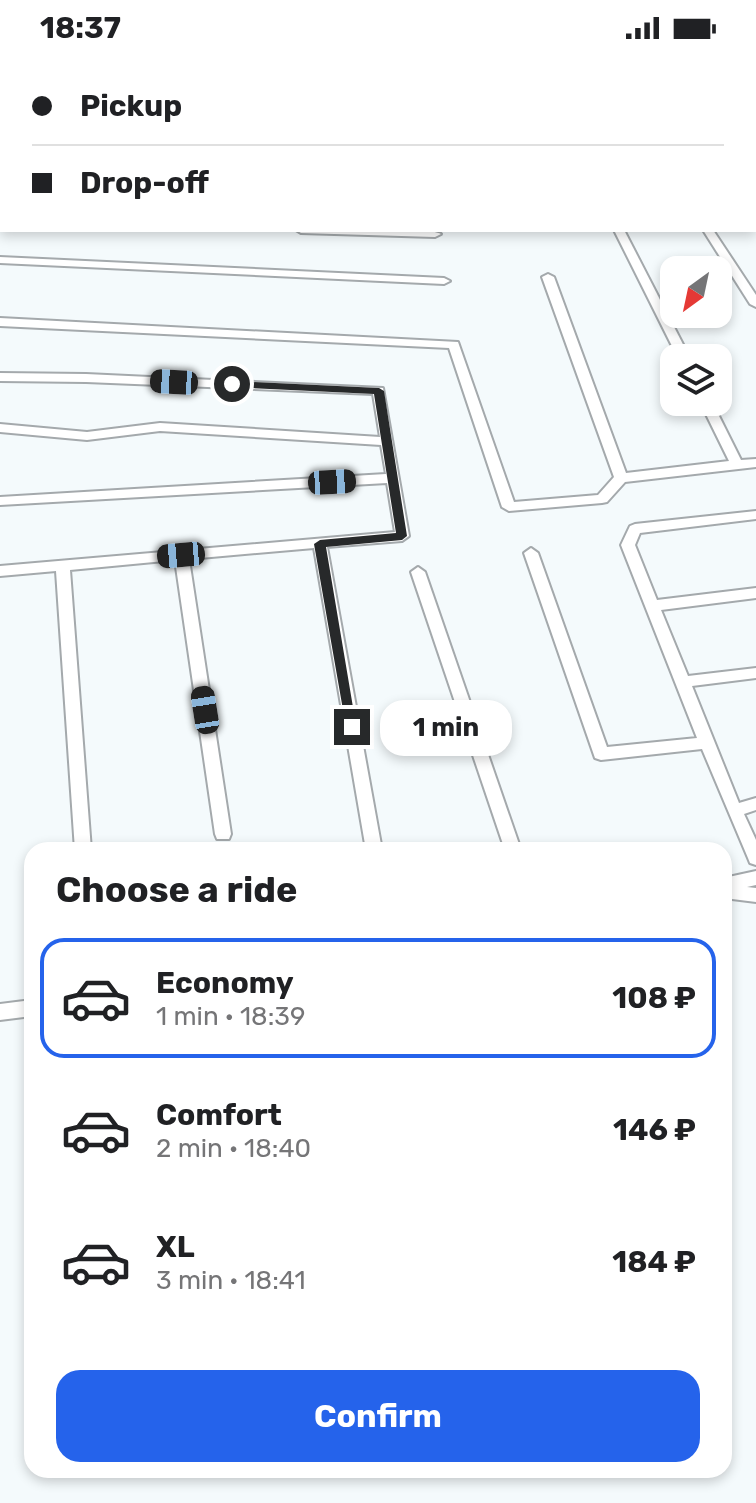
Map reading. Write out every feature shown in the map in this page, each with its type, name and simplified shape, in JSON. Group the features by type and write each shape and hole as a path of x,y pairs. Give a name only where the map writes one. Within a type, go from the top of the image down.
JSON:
{"lane":[{"path":"368,232 435,234"},
{"path":"620,232 677,344"},
{"path":"709,232 756,304"},
{"path":"0,260 444,281"},
{"path":"548,277 621,478"},
{"path":"0,322 454,345 509,507 602,499 621,478 756,463"},
{"path":"0,377 379,391 402,536 0,571"},
{"path":"713,416 737,464"},
{"path":"0,428 87,436 160,427 386,441"},
{"path":"0,501 392,478"},
{"path":"756,515 635,529 628,545 734,811 756,858"},
{"path":"320,544 373,842"},
{"path":"531,553 601,754 707,743"},
{"path":"181,555 223,834"},
{"path":"63,566 82,842"},
{"path":"418,572 510,842"},
{"path":"652,606 756,593"},
{"path":"682,682 756,673"},
{"path":"734,811 756,804"},
{"path":"732,883 756,878"},
{"path":"732,892 756,895"},
{"path":"0,1012 24,1009"}],"route":[{"path":"232,384 379,391 402,536 320,544 352,727"}]}
